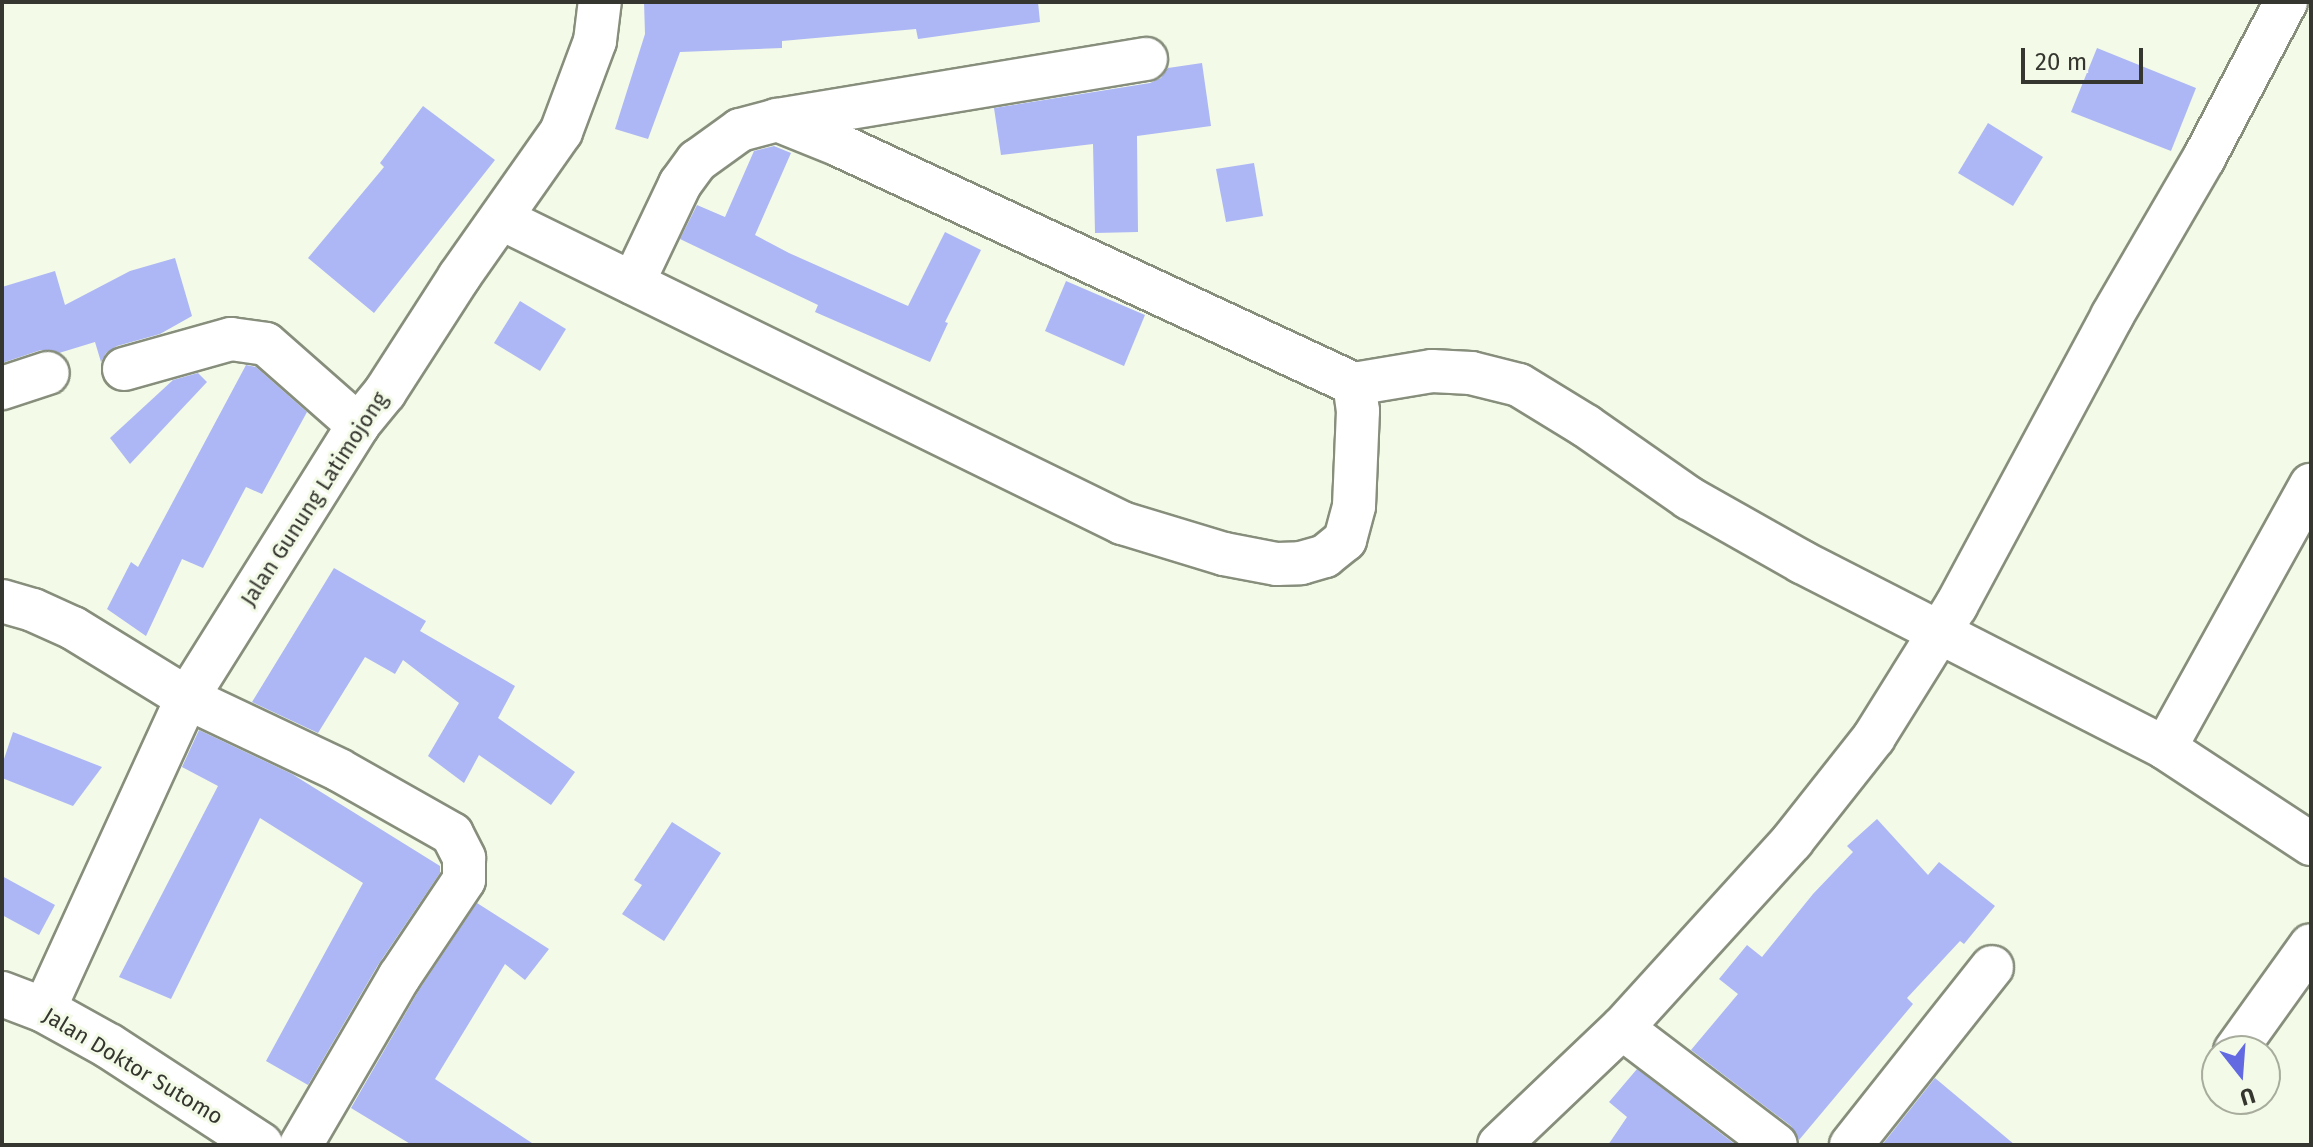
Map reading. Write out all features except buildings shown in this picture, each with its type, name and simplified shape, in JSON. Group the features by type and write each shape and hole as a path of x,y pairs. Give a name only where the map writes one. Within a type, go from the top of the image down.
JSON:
{"street":[{"name":"Jalan Gunung Latimojong","path":"44,1010 187,698 358,425 385,392 459,277 561,132 595,41 600,2"},
{"path":"1499,1145 1622,1028 1792,841 1874,737 1963,593 2112,316 2204,158 2286,2"},
{"path":"633,283 680,184 697,161 740,130 777,120 1146,59"},
{"path":"777,120 839,145 1354,384 1432,371 1471,373 1519,385 1586,426 1689,498 1802,562 2165,748 2311,844"},
{"path":"502,219 1122,523 1224,554 1277,564 1301,563 1325,556 1345,540 1354,506 1358,411 1354,384"},
{"path":"124,369 231,339 266,344 358,425"},
{"path":"2,388 48,373"},
{"path":"2165,748 2311,485"},
{"path":"2,601 33,610 73,628 187,698 339,770 452,834 464,858 464,880 399,977 301,1145"},
{"path":"2246,1035 2311,945"},
{"path":"1851,1145 1992,967"},
{"name":"Jalan Doktor Sutomo","path":"2,994 44,1010 109,1046 261,1145"},
{"path":"1622,1028 1776,1145"}]}
